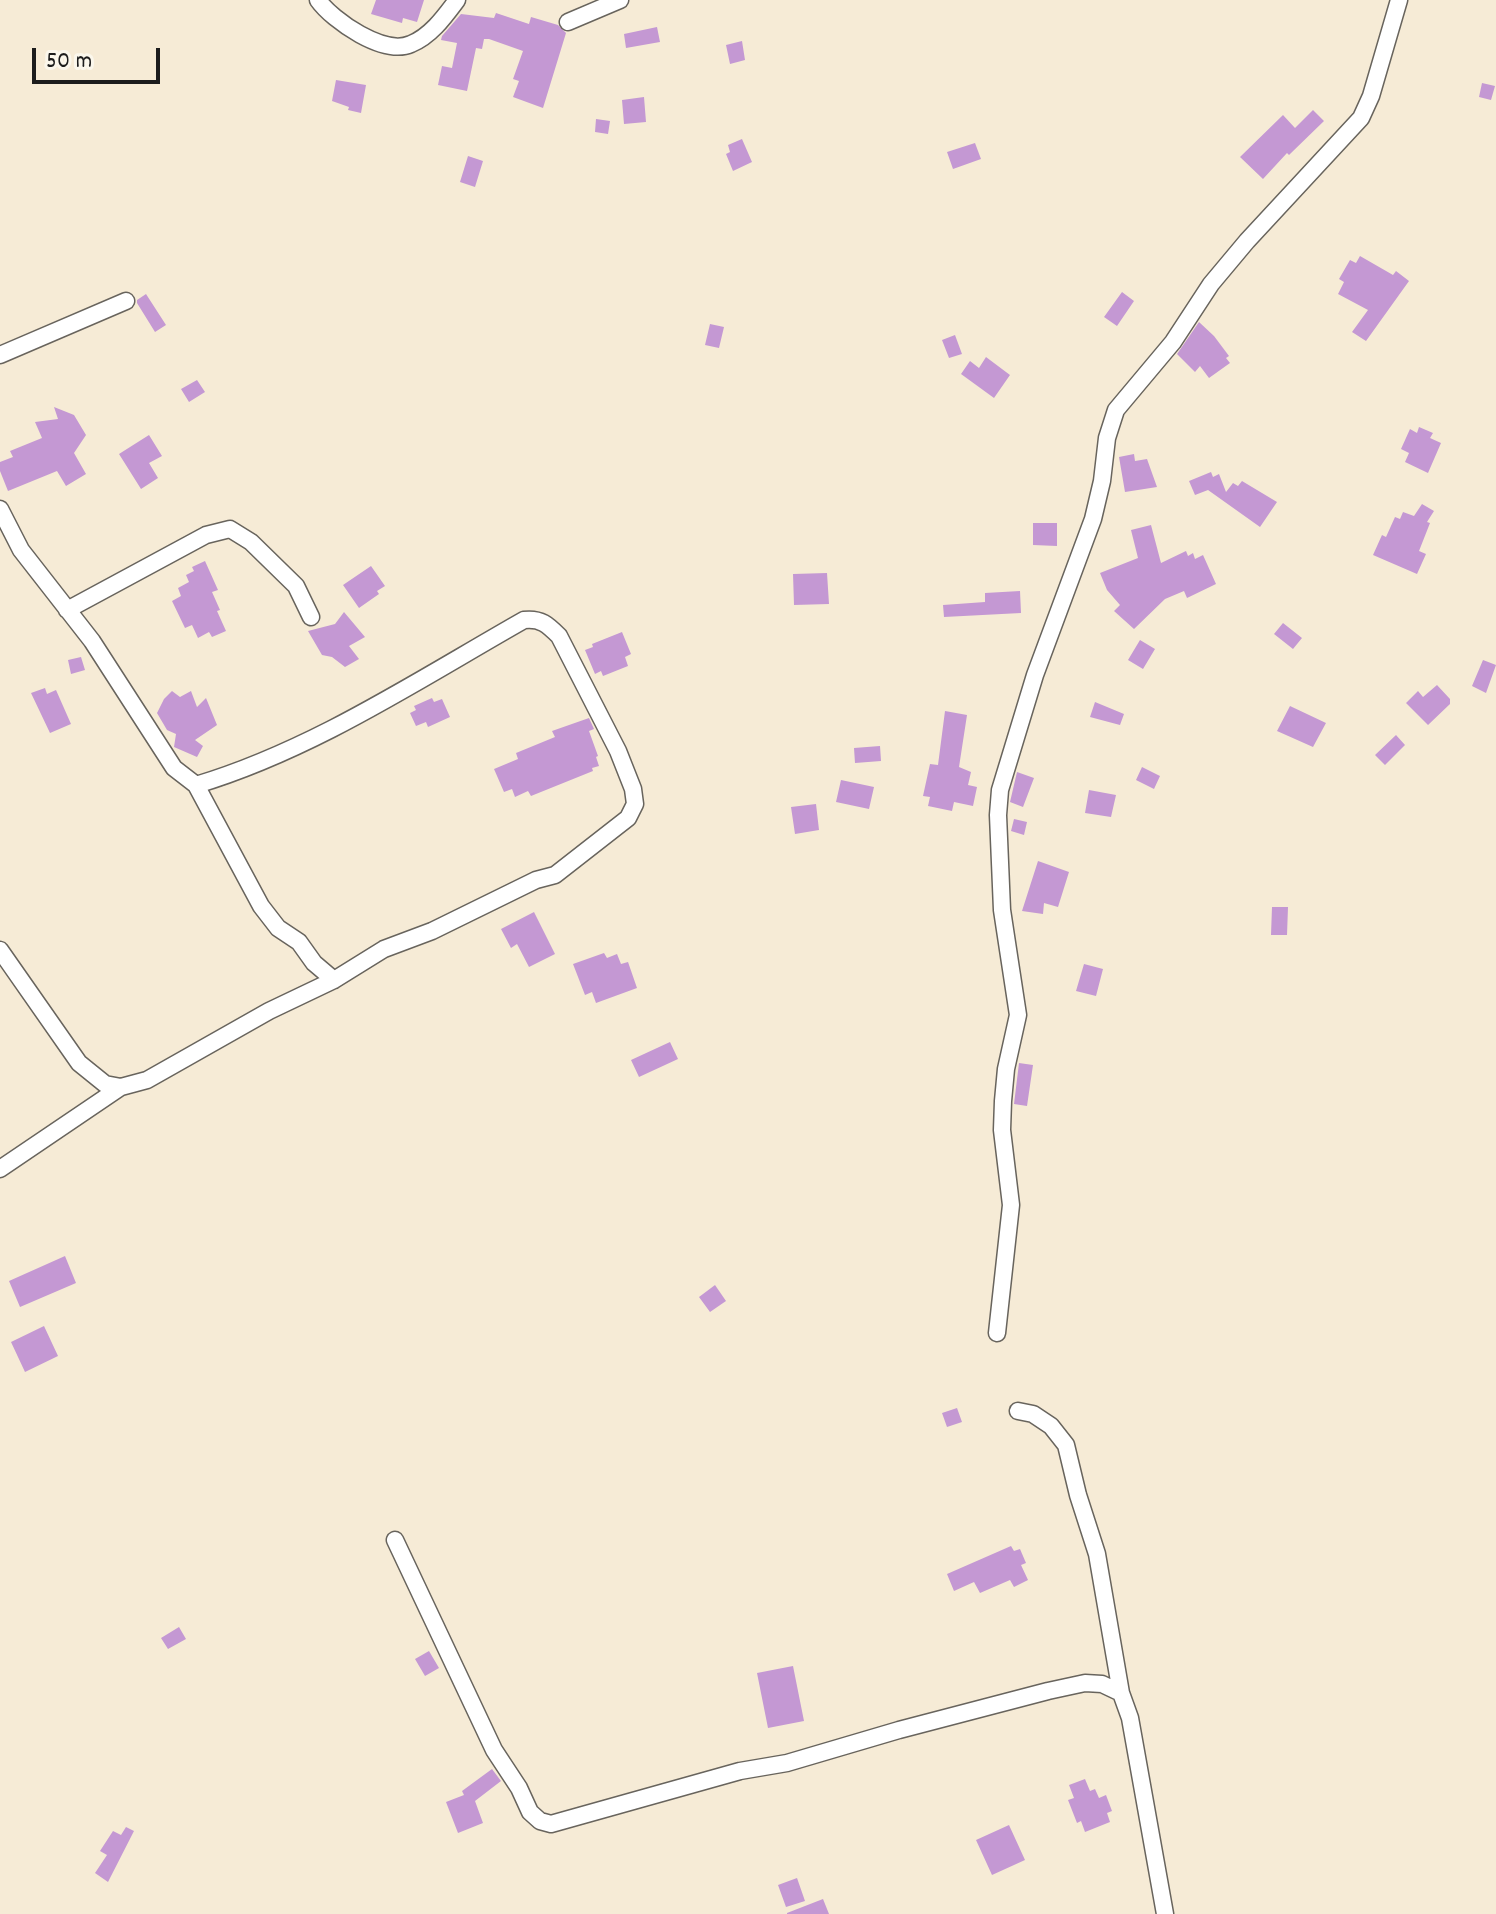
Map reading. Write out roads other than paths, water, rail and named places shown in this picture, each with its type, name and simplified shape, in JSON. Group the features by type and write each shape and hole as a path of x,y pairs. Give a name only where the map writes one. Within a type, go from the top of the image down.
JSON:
{"street":[{"path":"318,0 328,13 367,38 394,47 411,44 420,38 437,25 457,0"},
{"path":"568,22 620,0"},
{"path":"997,1333 1011,1205 1002,1130 1003,1101 1006,1069 1018,1015 1002,910 998,815 1000,790 1035,675 1093,519 1107,438 1116,410 1173,342 1211,284 1247,241 1361,118 1371,96 1399,0"},
{"path":"0,355 126,301"},
{"path":"0,509 21,550 100,653 174,768 196,785 261,906 278,928 299,942 314,963 334,980"},
{"path":"67,610 206,535 230,529 251,542 296,586 311,617"},
{"path":"0,1169 121,1087 147,1080 269,1011 334,980 384,949 432,931 536,880 555,875 628,818 635,804 633,789 618,751 559,636 545,622 533,619 524,620 319,737 233,774 196,785"},
{"path":"0,950 79,1063 105,1084 121,1087"},
{"path":"309,991 314,963"},
{"path":"1018,1411 1033,1414 1051,1426 1066,1445 1097,1554 1121,1693 1133,1731 1165,1914"},
{"path":"395,1540 494,1750 519,1788 530,1812 540,1821 551,1824 1048,1691 1085,1683 1102,1684 1121,1693"}]}
